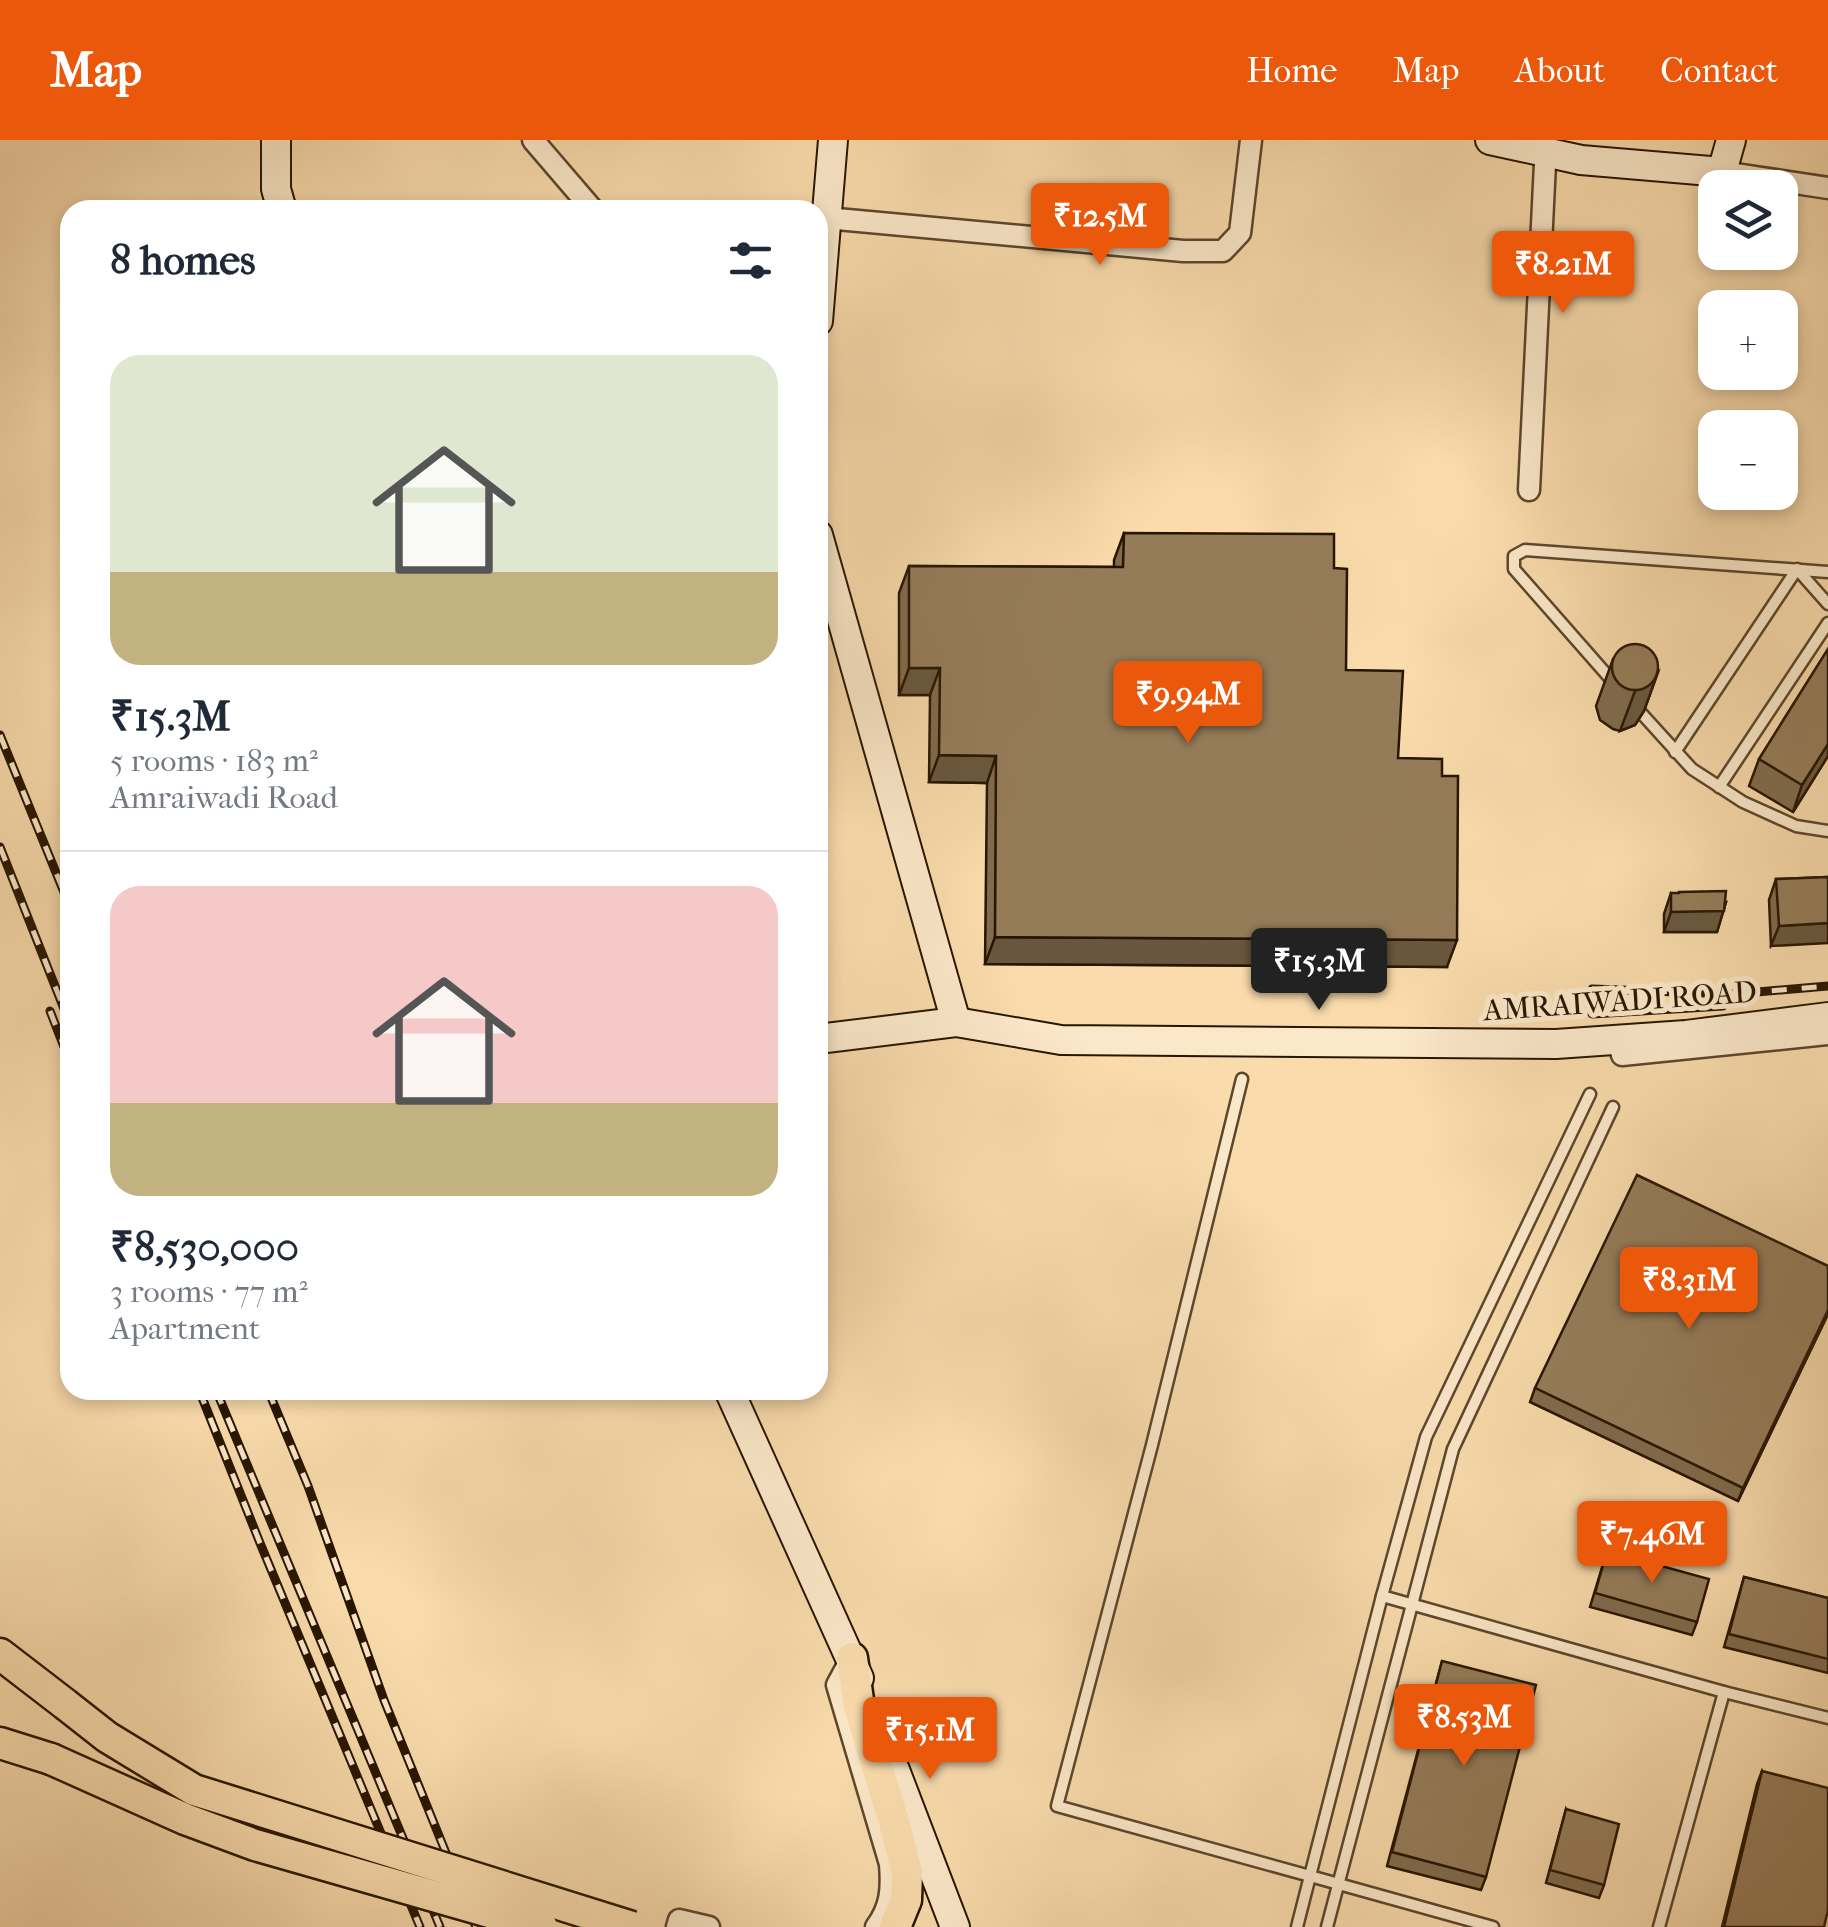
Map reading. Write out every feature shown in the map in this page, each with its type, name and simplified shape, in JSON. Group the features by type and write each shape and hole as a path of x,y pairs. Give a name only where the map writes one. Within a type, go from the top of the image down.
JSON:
{"main road":[{"path":"276,140 279,200"},
{"path":"828,200 833,140"},
{"path":"1490,140 1546,146 1582,160 1699,170"},
{"path":"1723,170 1731,140"},
{"path":"828,570 956,1022"},
{"name":"AMRAIWADI ROAD","path":"828,1038 956,1022 1061,1040 1556,1044 1828,1017"},
{"path":"734,1400 852,1658 955,1927"},
{"path":"0,1654 107,1736 194,1790 632,1927"},
{"path":"852,1658 859,1707 907,1874 906,1900 895,1927"},
{"path":"0,1743 51,1759 184,1819 255,1845 542,1927"}],"street":[{"path":"533,140 584,200"},
{"path":"828,218 1183,251 1224,251 1240,233 1251,140"},
{"path":"1530,490 1546,146"},
{"path":"1798,183 1828,188"},
{"path":"1618,1040 1622,1055 1828,1034"},
{"path":"852,1658 837,1685 890,1864 892,1889 886,1914 876,1927"},
{"path":"677,1927 680,1920 709,1927"}],"lane":[{"path":"1828,572 1525,550 1514,556 1514,569 1692,769 1743,802 1796,826 1828,831"},
{"path":"1797,569 1828,604"},
{"path":"1675,752 1797,569"},
{"path":"1720,786 1828,624"},
{"path":"1242,1078 1152,1446 1057,1806 1492,1927"},
{"path":"1296,1927 1426,1437 1590,1094"},
{"path":"1328,1927 1453,1449 1613,1107"},
{"path":"1578,1118 1602,1131"},
{"path":"1382,1596 1828,1718"},
{"path":"1659,1927 1724,1692"}],"building":[{"path":"1124,533 1334,534 1334,568 1347,569 1346,670 1403,671 1398,758 1442,759 1442,776 1458,776 1457,940 995,937 996,756 939,755 940,668 909,668 909,566 1123,567"},
{"path":"1635,644 1651,651 1658,667 1651,683 1635,690 1619,683 1612,667 1619,651"},
{"path":"1828,649 1828,744 1802,785 1759,759"},
{"path":"1828,877 1828,923 1779,926 1776,879"},
{"path":"1726,891 1724,911 1671,912 1671,893"},
{"path":"1637,1175 1828,1266 1828,1310 1743,1488 1535,1388"},
{"path":"1607,1551 1709,1579 1697,1622 1595,1593"},
{"path":"1744,1577 1828,1598 1828,1659 1729,1634"},
{"path":"1442,1661 1536,1685 1486,1877 1392,1852"},
{"path":"1762,1771 1828,1788 1828,1910 1824,1927 1724,1927"},
{"path":"1566,1809 1619,1824 1604,1885 1550,1870"}],"railway":[{"path":"0,735 60,882"},
{"path":"0,847 60,999"},
{"path":"1592,989 1734,994 1828,986"},
{"path":"1592,1014 1723,1006"},
{"path":"50,1011 60,1036"},
{"path":"203,1400 420,1927"},
{"path":"220,1400 440,1927"},
{"path":"272,1400 308,1486 384,1700 476,1927"}]}
